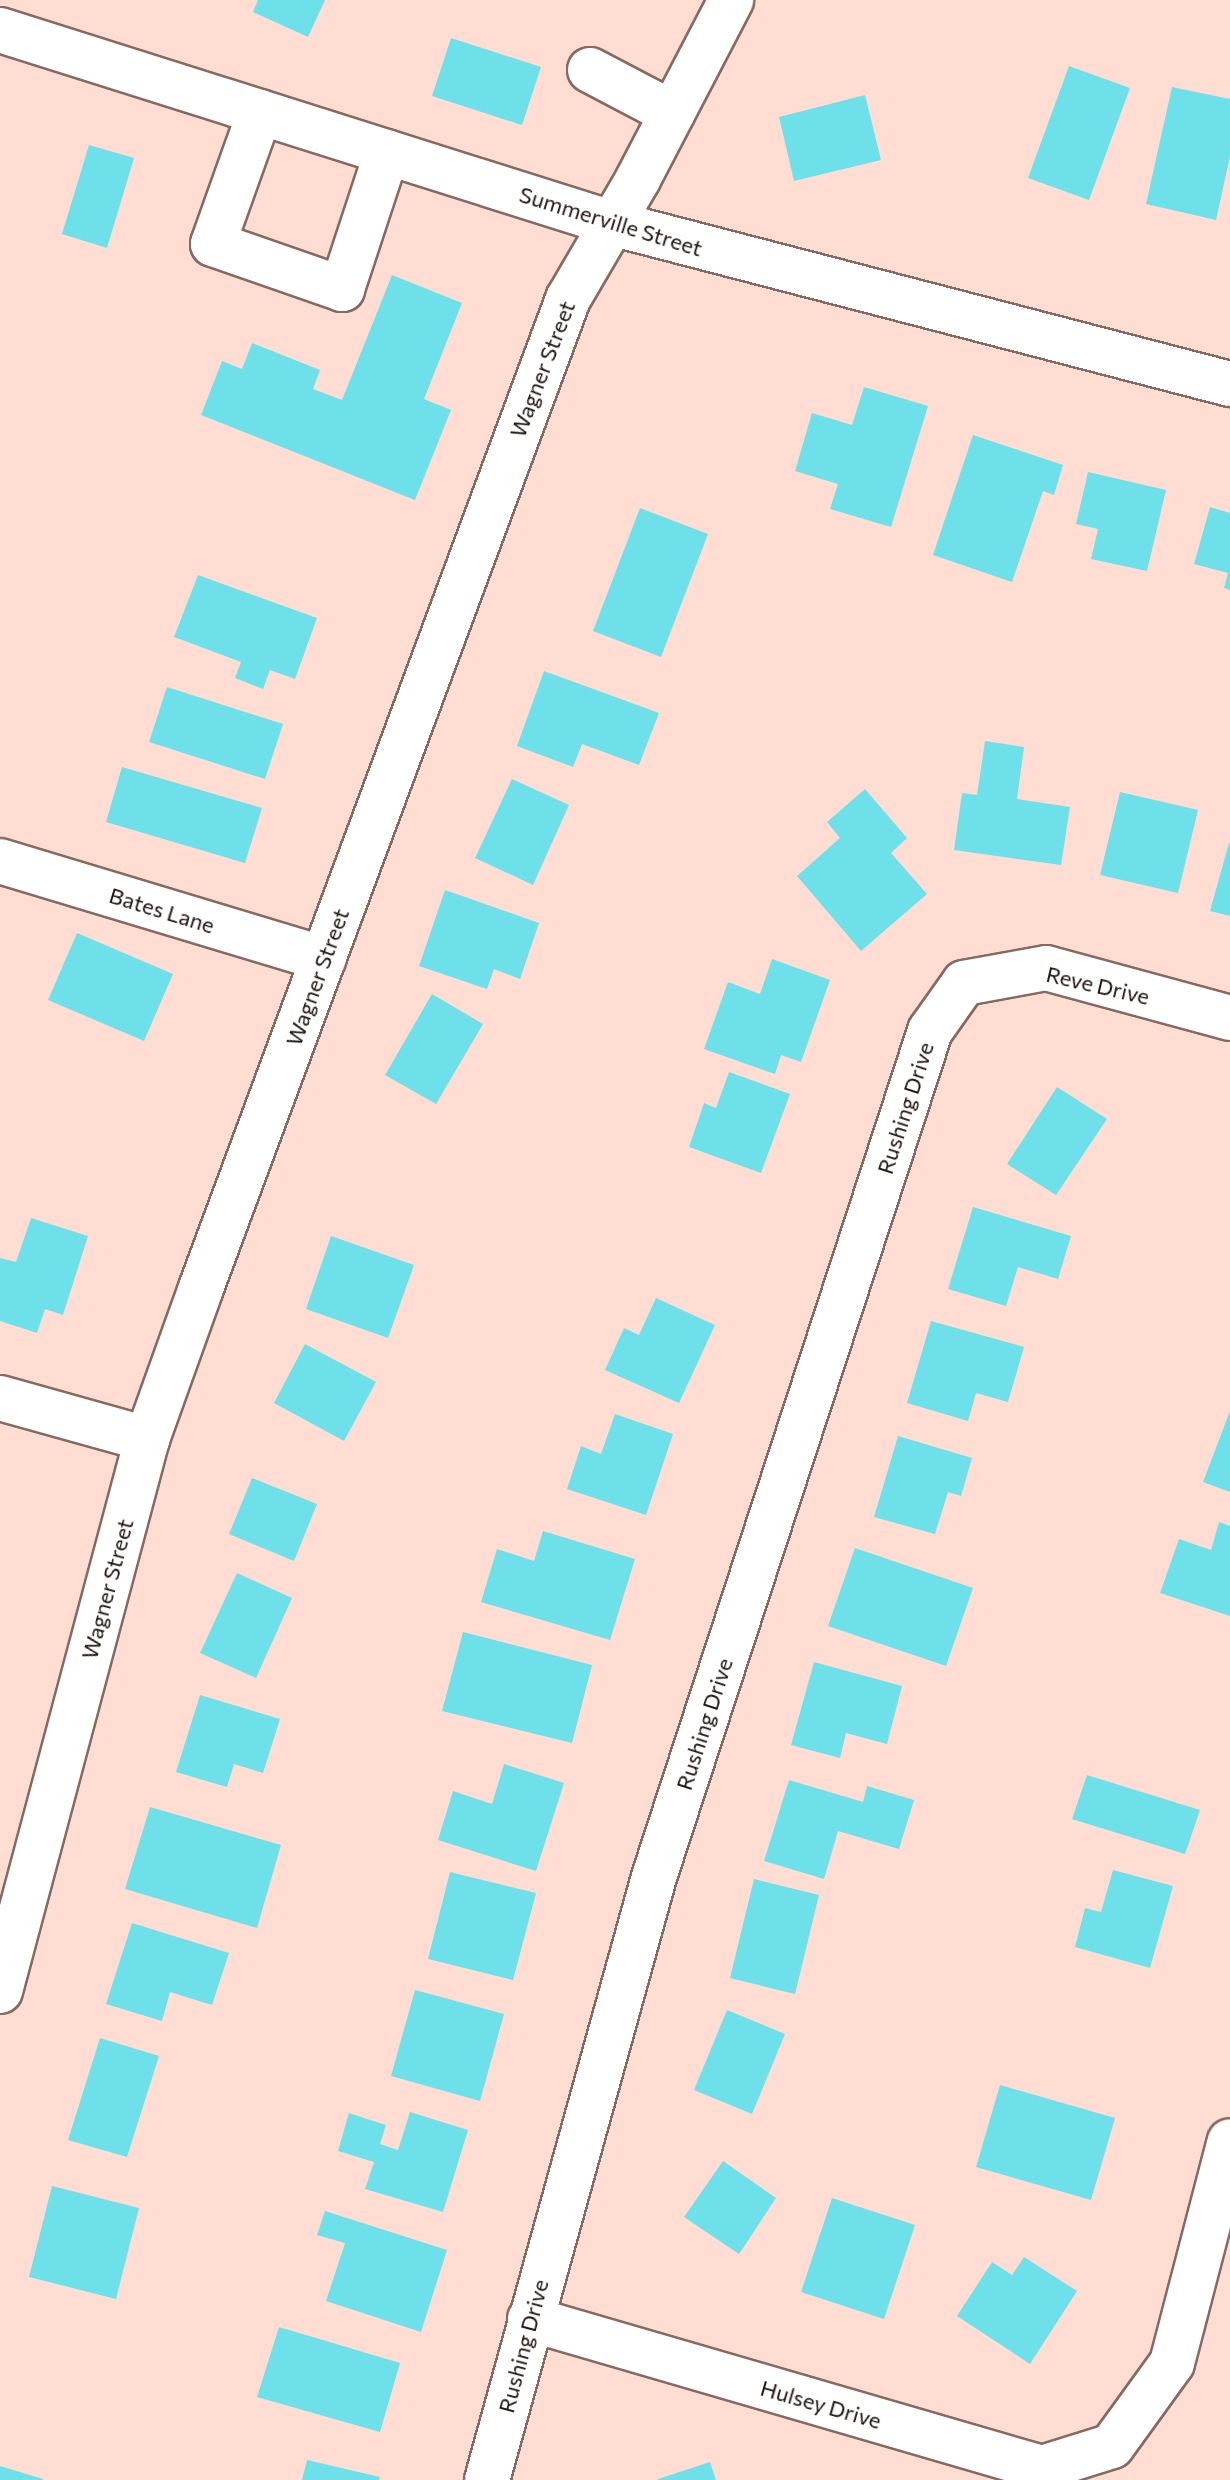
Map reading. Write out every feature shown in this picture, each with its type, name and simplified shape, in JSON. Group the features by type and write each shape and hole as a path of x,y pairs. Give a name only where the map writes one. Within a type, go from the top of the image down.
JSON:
{"street":[{"name":"Wagner Street","path":"0,1991 147,1439 568,299 731,0"},
{"name":"Summerville Street","path":"0,30 611,223 1230,384"},
{"path":"590,70 672,113"},
{"path":"260,112 213,244 342,289 387,152"},
{"name":"Bates Lane","path":"0,861 324,959"},
{"name":"Reve Drive","path":"964,983 1046,968 1230,1018"},
{"name":"Rushing Drive","path":"487,2480 654,1877 930,1031 964,983"},
{"path":"0,1398 147,1439"},
{"name":"Hulsey Drive","path":"530,2319 1042,2468 1112,2446 1172,2363 1230,2141"}],"building":[{"path":"258,0 325,0 308,37 253,12"},
{"path":"451,38 541,67 522,125 432,96"},
{"path":"1069,66 1130,88 1089,200 1028,178"},
{"path":"1172,87 1230,99 1230,156 1216,220 1146,204"},
{"path":"865,95 881,160 794,181 779,117"},
{"path":"89,145 134,158 107,248 62,234"},
{"path":"392,275 462,303 424,399 451,410 415,500 201,415 222,361 242,369 252,343 320,370 313,389 342,400"},
{"path":"864,387 928,406 891,527 830,509 838,484 795,471 812,413 852,425"},
{"path":"973,435 1063,465 1054,495 1043,491 1012,582 933,555"},
{"path":"1088,472 1166,490 1147,571 1091,559 1098,529 1076,524"},
{"path":"1210,507 1230,513 1230,590 1224,588 1228,573 1194,564"},
{"path":"640,508 708,534 661,657 593,631"},
{"path":"198,575 317,618 295,679 270,670 263,689 235,678 241,662 174,637"},
{"path":"544,671 659,713 639,765 582,744 573,767 517,746"},
{"path":"167,687 283,724 265,779 149,742"},
{"path":"985,741 1024,747 1017,799 1070,807 1061,865 954,850 962,793 977,795"},
{"path":"122,767 262,808 245,863 106,822"},
{"path":"512,779 569,805 533,885 475,858"},
{"path":"865,789 907,838 891,853 927,894 861,951 797,876 840,838 827,822"},
{"path":"1120,792 1198,810 1178,893 1100,875"},
{"path":"1230,843 1230,916 1210,911"},
{"path":"445,890 539,923 520,979 494,969 487,989 419,966"},
{"path":"77,933 173,974 144,1041 48,1000"},
{"path":"772,959 830,980 801,1062 781,1055 775,1074 704,1049 728,982 760,994"},
{"path":"432,994 483,1024 436,1104 385,1075"},
{"path":"729,1072 790,1094 761,1173 689,1147 704,1103 716,1108"},
{"path":"1057,1087 1107,1119 1056,1195 1007,1164"},
{"path":"973,1207 1071,1236 1058,1279 1018,1267 1006,1306 948,1289"},
{"path":"31,1218 88,1236 63,1315 45,1309 37,1333 0,1321 0,1258 16,1262"},
{"path":"331,1236 414,1265 388,1338 306,1309"},
{"path":"656,1298 715,1325 679,1403 605,1370 624,1328 639,1335"},
{"path":"931,1321 1024,1347 1008,1402 976,1393 968,1421 907,1403"},
{"path":"305,1344 376,1382 344,1441 274,1403"},
{"path":"1230,1411 1230,1492 1203,1482"},
{"path":"615,1414 673,1434 646,1515 567,1489 581,1446 601,1454"},
{"path":"898,1436 972,1458 961,1496 948,1492 935,1534 874,1517"},
{"path":"252,1478 317,1504 294,1561 229,1534"},
{"path":"1219,1522 1230,1526 1230,1616 1160,1593 1179,1539 1211,1550"},
{"path":"543,1531 635,1559 610,1640 481,1602 497,1549 534,1561"},
{"path":"855,1548 973,1588 946,1666 828,1626"},
{"path":"237,1573 292,1598 256,1678 200,1653"},
{"path":"463,1632 592,1665 572,1743 442,1711"},
{"path":"814,1662 902,1686 887,1744 846,1733 840,1758 791,1745"},
{"path":"200,1695 280,1719 263,1773 234,1764 227,1787 176,1772"},
{"path":"504,1764 564,1783 536,1871 438,1840 453,1791 492,1804"},
{"path":"1087,1775 1200,1810 1185,1854 1072,1819"},
{"path":"789,1780 863,1802 867,1786 914,1800 899,1849 838,1831 824,1879 764,1861"},
{"path":"150,1807 281,1845 257,1928 125,1889"},
{"path":"1113,1870 1173,1886 1150,1968 1075,1947 1085,1908 1101,1912"},
{"path":"450,1872 536,1893 513,1980 428,1959"},
{"path":"754,1879 819,1895 795,1994 730,1978"},
{"path":"132,1923 229,1953 212,2005 170,1992 162,2021 106,2004"},
{"path":"415,1990 504,2014 480,2101 391,2076"},
{"path":"727,2010 785,2034 752,2114 694,2090"},
{"path":"100,2038 159,2056 127,2157 68,2140"},
{"path":"1000,2085 1115,2118 1091,2200 976,2167"},
{"path":"410,2112 468,2130 443,2212 365,2189 374,2162 338,2151 349,2113 386,2125 380,2144 398,2150"},
{"path":"723,2161 776,2198 739,2254 684,2217"},
{"path":"52,2186 139,2208 116,2299 29,2277"},
{"path":"832,2198 915,2225 884,2319 801,2292"},
{"path":"325,2211 447,2250 421,2332 326,2301 345,2243 317,2235"},
{"path":"1024,2257 1077,2291 1030,2364 957,2316 992,2262 1012,2275"},
{"path":"279,2327 400,2363 380,2432 257,2397"},
{"path":"307,2460 380,2477 379,2480 302,2480"},
{"path":"710,2462 716,2480 658,2480 658,2479"},
{"path":"0,2466 43,2479 43,2480 0,2480"}]}
